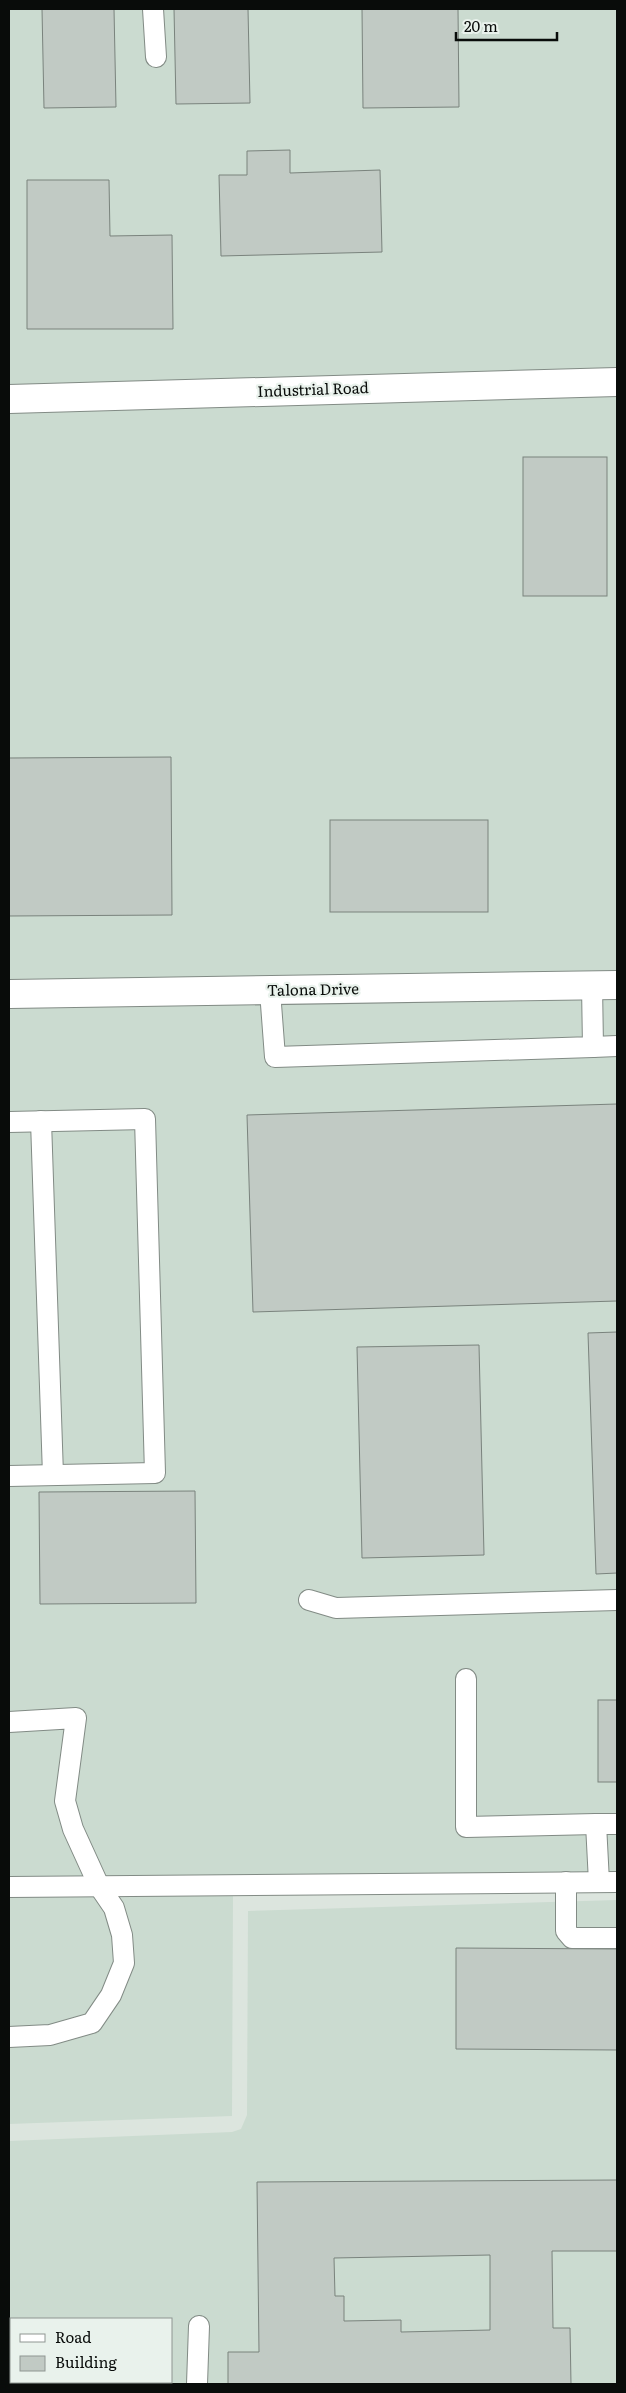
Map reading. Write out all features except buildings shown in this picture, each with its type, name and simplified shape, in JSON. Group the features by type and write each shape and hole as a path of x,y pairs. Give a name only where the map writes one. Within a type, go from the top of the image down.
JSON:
{"street":[{"name":"Industrial Road","path":"9,399 617,382"},
{"name":"Talona Drive","path":"9,994 605,985"}],"lane":[{"path":"152,9 156,57"},
{"path":"593,1047 605,985"},
{"path":"270,990 275,1057 617,1046"},
{"path":"9,1122 145,1119 155,1473 9,1476"},
{"path":"41,1121 53,1475"},
{"path":"309,1600 336,1608 617,1600"},
{"path":"466,1679 466,1827 617,1824"},
{"path":"9,1722 76,1718 64,1800 73,1828 99,1886 114,1908 122,1935 124,1963 111,1995 92,2023 50,2035 9,2036"},
{"path":"9,1886 608,1882 596,1824"},
{"path":"566,1882 566,1932 572,1938 617,1938"},
{"path":"197,2384 199,2326"}],"shaded area":[{"path":"9,9 617,9 617,1883 233,1895 232,2116 9,2124"},
{"path":"617,1900 617,2384 9,2384 9,2141 232,2132 241,2129 247,2115 248,1911"}]}
